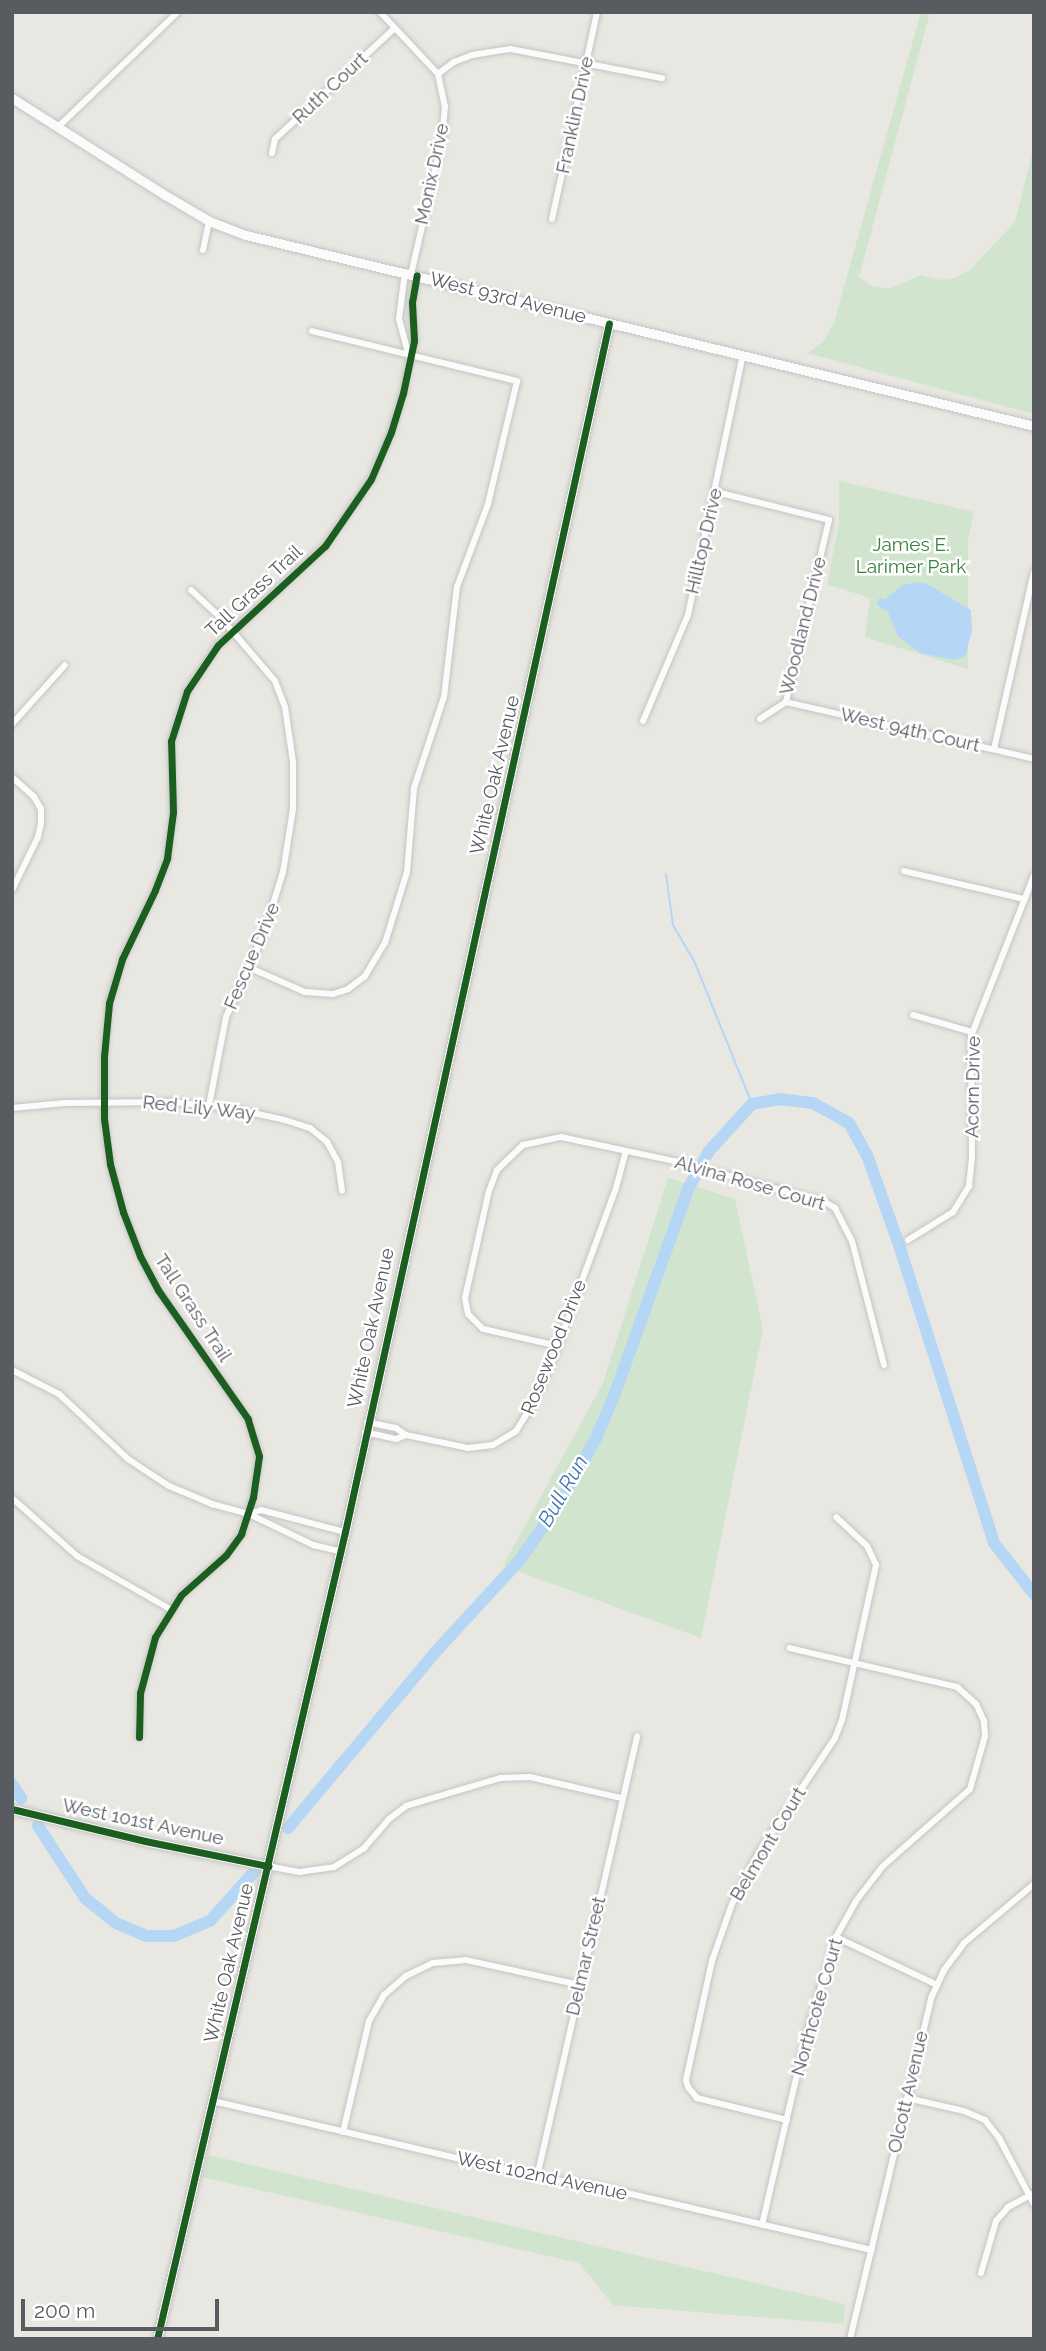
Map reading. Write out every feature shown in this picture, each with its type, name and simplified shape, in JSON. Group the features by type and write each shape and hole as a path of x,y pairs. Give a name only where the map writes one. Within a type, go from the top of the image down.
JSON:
{"street":[{"path":"58,127 178,12"},
{"path":"380,12 438,74 454,62 472,55 512,49 662,78"},
{"name":"Franklin Drive","path":"552,219 597,12"},
{"name":"Ruth Court","path":"272,153 275,139 395,28"},
{"name":"Monix Drive","path":"411,274 442,140 446,106 438,74"},
{"name":"West 93rd Avenue","path":"12,98 209,220 246,235 1034,426"},
{"path":"203,250 209,220"},
{"name":"Tall Grass Trail","path":"409,356 399,319 411,274"},
{"name":"Tall Grass Trail","path":"139,1737 139,1703 143,1674 155,1637 170,1609 194,1582 230,1550 249,1514 259,1470 254,1431 169,1306 137,1249 113,1180 105,1134 106,1021 113,988 134,930 160,880 169,846 173,812 170,752 176,720 187,691 203,663 233,631 302,571 352,512 388,440 403,393 414,341 411,274"},
{"name":"White Oak Avenue","path":"157,2339 345,1532 609,323"},
{"path":"248,967 311,994 328,995 348,989 372,969 385,943 401,898 410,847 414,788 441,708 449,671 457,587 488,504 517,381 312,331"},
{"name":"Hilltop Drive","path":"643,721 688,615 743,355"},
{"name":"Woodland Drive","path":"716,492 829,520 786,702 760,719"},
{"path":"994,749 1034,572"},
{"name":"Fescue Drive","path":"191,590 233,631 279,689 288,720 293,762 293,809 283,872 272,912 222,1030 209,1105"},
{"path":"12,724 65,664"},
{"name":"West 94th Court","path":"786,702 1034,759"},
{"path":"12,777 34,797 41,809 38,837 12,890"},
{"path":"904,871 1024,899"},
{"name":"Acorn Drive","path":"908,1240 953,1212 968,1186 972,1158 972,1032 1034,875"},
{"path":"913,1015 972,1032"},
{"name":"Red Lily Way","path":"12,1108 104,1102 209,1105 285,1119 315,1131 337,1157 342,1191"},
{"name":"Alvina Rose Court","path":"558,1346 488,1331 478,1326 468,1314 465,1298 492,1181 509,1156 523,1145 541,1139 567,1137 695,1167 825,1202 835,1208 852,1241 884,1365"},
{"name":"Rosewood Drive","path":"367,1422 396,1428 406,1435 477,1449 506,1439 524,1420 558,1346 616,1188 626,1151"},
{"path":"12,1370 59,1394 122,1454 152,1476 200,1500 249,1514 313,1545 340,1551"},
{"name":"Rosewood Drive","path":"365,1432 396,1438 406,1435"},
{"path":"12,1499 78,1556 170,1609"},
{"path":"249,1514 261,1510 345,1532"},
{"name":"Belmont Court","path":"787,2120 698,2098 688,2087 687,2072 712,1961 732,1904 764,1845 835,1738 856,1663 876,1565 867,1546 836,1517"},
{"name":"Northcote Court","path":"762,2225 806,2036 836,1937 856,1901 883,1866 970,1789 985,1736 981,1711 972,1699 957,1687 789,1648"},
{"name":"Delmar Street","path":"537,2177 637,1736"},
{"name":"West 101st Avenue","path":"12,1809 299,1872 334,1867 360,1852 388,1819 406,1806 500,1778 530,1777 621,1798"},
{"name":"Olcott Avenue","path":"850,2339 926,2013 937,1984 964,1943 1034,1884"},
{"path":"836,1937 937,1984"},
{"path":"343,2132 365,2033 375,2009 399,1981 419,1968 442,1961 474,1960 580,1985"},
{"path":"906,2098 964,2111 985,2120 999,2138 1034,2204"},
{"name":"West 102nd Avenue","path":"213,2101 537,2177 592,2185 872,2250"},
{"path":"981,2273 996,2221 1008,2207 1031,2194"}],"green space":[{"path":"921,12 930,12 859,277 872,286 889,289 921,275 941,280 955,278 970,270 1015,222 1034,147 1034,414 807,353 823,342 834,323"},
{"name":"James E. Larimer Park","path":"839,481 974,512 968,540 968,669 865,637 870,598 827,584 839,523"},
{"path":"668,1178 735,1199 763,1330 701,1638 503,1566 603,1383"},
{"path":"208,2155 845,2304 844,2324 613,2305 579,2263 202,2177"}],"water":[{"path":"916,582 927,584 971,610 972,631 965,656 955,660 920,653 898,636 888,612 877,605 879,598 885,599 903,585"}],"waterway":[{"name":"Bull Run","path":"666,874 673,925 695,963 752,1104"},
{"name":"Bull Run","path":"288,1828 440,1647 519,1561 561,1501 596,1438 614,1396 688,1189 709,1151 752,1104 779,1099 813,1103 849,1123 867,1155 898,1242 994,1543 1034,1594"},
{"name":"Bull Run","path":"12,1784 21,1798"},
{"name":"Bull Run","path":"38,1826 85,1898 116,1923 146,1936 174,1936 210,1921 254,1872"}],"cycle path":[{"path":"139,1737 140,1693 155,1637 181,1595 226,1555 241,1534 253,1497 259,1456 248,1419 158,1290 140,1256 123,1212 110,1164 104,1119 104,1056 109,1003 122,959 167,858 173,812 171,741 187,691 218,645 325,546 371,479 391,432 403,393 414,341 412,302 417,275"},
{"path":"157,2339 345,1532 609,323"},
{"path":"12,1809 145,1841 268,1866"}]}
